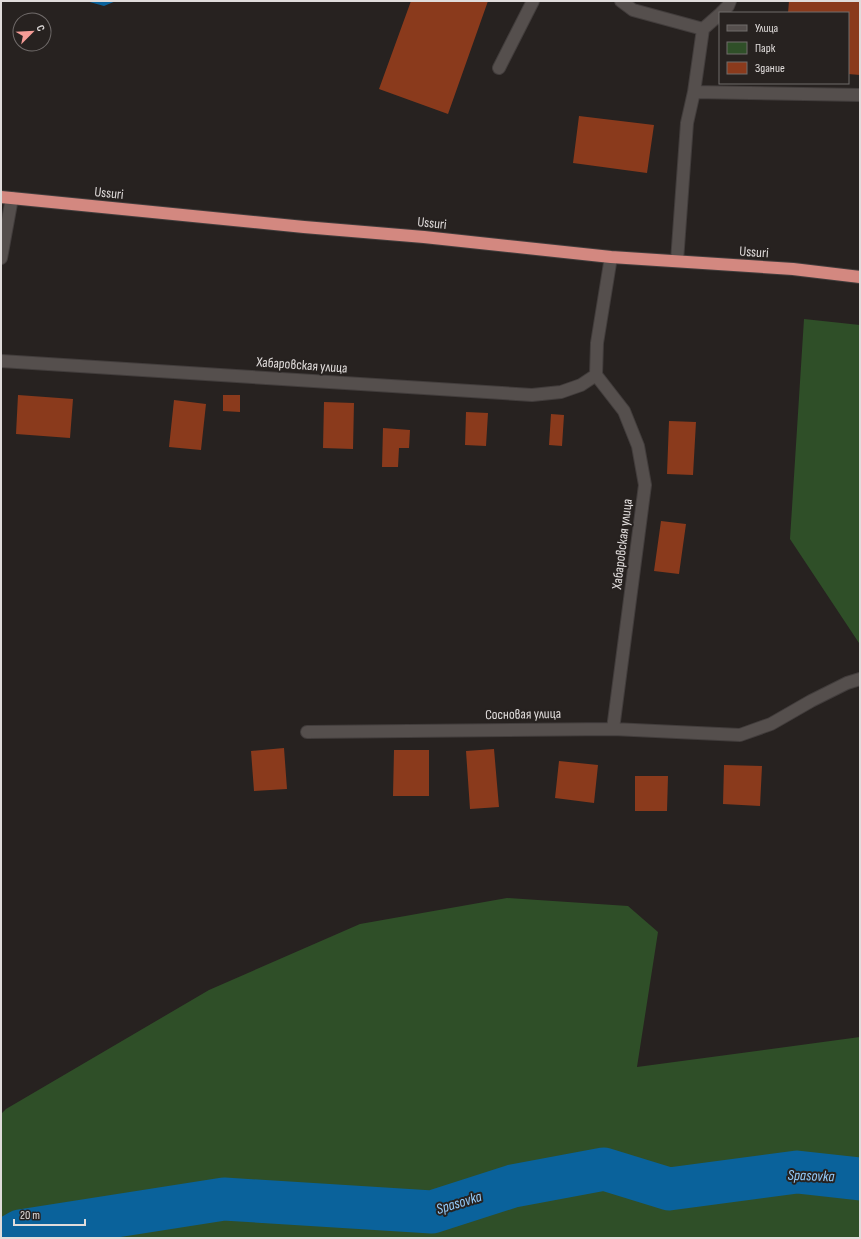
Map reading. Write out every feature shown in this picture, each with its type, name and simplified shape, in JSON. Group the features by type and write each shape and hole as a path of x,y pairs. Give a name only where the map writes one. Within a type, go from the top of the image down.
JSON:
{"highway":[{"name":"Ussuri","path":"7,197 304,227 424,236 611,257 793,270 860,277"}],"street":[{"path":"499,68 534,1"},
{"path":"621,1 633,10 703,30"},
{"path":"721,12 728,6 730,1"},
{"path":"677,261 687,123 694,92 703,30 719,14"},
{"path":"694,92 860,95"},
{"path":"1,258 7,197"},
{"path":"596,375 597,343 611,257"},
{"name":"Хабаровская улица","path":"1,361 532,395 561,392 581,385 596,375 624,411 638,446 645,485 613,728"},
{"name":"Сосновая улица","path":"307,732 613,728 740,734 771,724 810,701 847,683 860,679"}],"green space":[{"path":"804,319 860,325 859,643 790,539"},
{"path":"507,898 628,906 658,932 637,1067 860,1037 860,1238 1,1238 1,1114 6,1109 209,990 360,924"}],"water":[{"path":"86,1 116,1 104,6"}],"building":[{"path":"411,1 488,1 448,114 379,89"},
{"path":"789,1 860,1 860,75 849,74 849,12 788,12"},
{"path":"579,116 654,125 647,173 573,163"},
{"path":"18,395 73,399 70,438 16,434"},
{"path":"223,395 240,395 240,412 223,411"},
{"path":"174,400 206,404 201,450 169,447"},
{"path":"324,402 354,403 353,449 323,448"},
{"path":"466,412 488,413 486,446 465,445"},
{"path":"551,414 564,415 562,446 549,445"},
{"path":"669,421 696,422 693,475 667,474"},
{"path":"383,428 410,430 409,448 399,448 398,467 382,467"},
{"path":"661,521 686,524 679,574 654,571"},
{"path":"284,748 287,789 254,791 251,751"},
{"path":"494,749 499,807 470,809 466,751"},
{"path":"394,750 429,750 429,796 393,796"},
{"path":"559,761 598,765 594,803 555,798"},
{"path":"724,765 762,766 760,806 723,804"},
{"path":"635,776 668,776 667,811 635,811"}],"waterway":[{"name":"Spasovka","path":"8,1238 20,1231 224,1199 432,1212 513,1186 604,1169 669,1189 797,1172 860,1179"}]}
